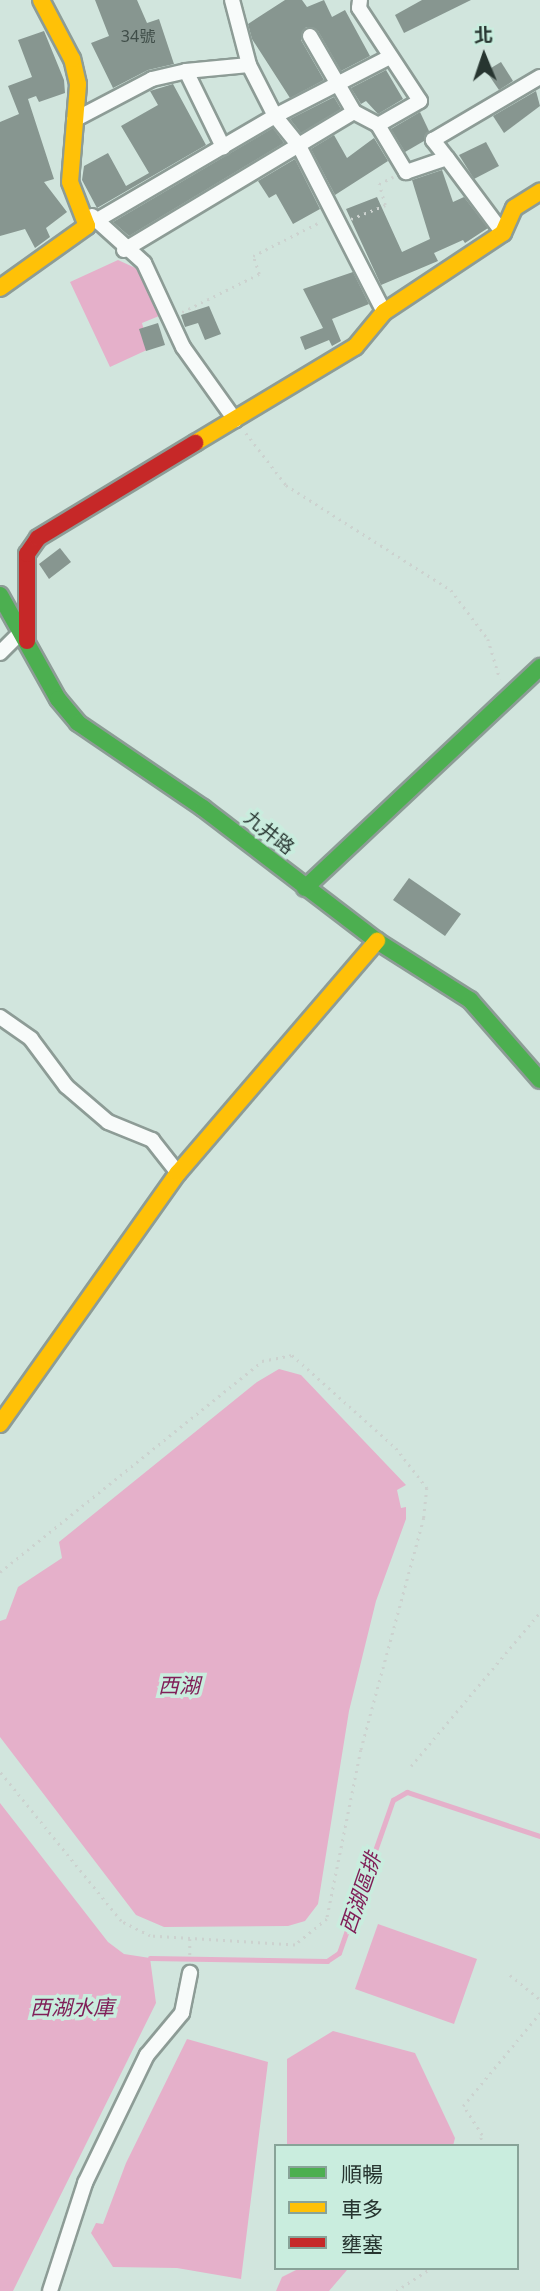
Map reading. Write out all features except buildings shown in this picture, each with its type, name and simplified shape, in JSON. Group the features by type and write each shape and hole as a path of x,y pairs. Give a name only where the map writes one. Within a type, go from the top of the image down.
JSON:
{"street":[{"path":"41,0 72,59 78,98 70,182 92,216 124,250 144,263 183,347 235,420"},
{"path":"232,0 249,65 275,116 298,144 341,223 384,312"},
{"path":"360,0 359,8 420,101 378,125"},
{"path":"310,36 355,112 378,125 406,172 447,158"},
{"path":"0,288 87,226 92,216 390,57"},
{"path":"74,120 152,79 186,71 249,65"},
{"path":"186,71 223,148"},
{"path":"503,233 433,139 540,77"},
{"path":"124,250 355,112"},
{"path":"0,653 24,639 27,554 38,538 355,347 384,312 503,233 514,208 540,192"},
{"name":"九井路","path":"1,601 78,723 203,808 377,941 470,1000 540,1080"},
{"path":"305,888 540,667"},
{"path":"0,1424 178,1173 377,941"},
{"path":"0,1017 31,1039 66,1086 108,1122 152,1140 178,1173"},
{"path":"50,2291 85,2183 147,2055 182,2013 190,1973"}],"path":[{"path":"170,318 259,274 253,256 328,218 341,223 385,205 379,184 406,172"},
{"path":"235,420 286,485 451,590 488,639 506,699"},
{"path":"0,1572 262,1361 292,1355 396,1448 427,1488 424,1518 361,1750 327,1919 295,1945 150,1936 121,1921 0,1772"},
{"path":"411,1766 540,1612"},
{"path":"190,1939 190,1953"},
{"path":"510,1975 540,1999"},
{"path":"479,2144 482,2135 463,2106 540,2013"},
{"path":"396,2291 427,2270"}],"water":[{"path":"118,260 142,271 159,316 142,323 149,349 110,367 70,282"},
{"name":"西湖","path":"279,1369 301,1375 406,1485 397,1490 401,1508 406,1507 406,1519 376,1601 349,1711 318,1904 305,1921 288,1926 164,1927 136,1915 0,1737 0,1621 6,1619 18,1587 62,1558 59,1542 257,1382"},
{"name":"西湖水庫","path":"0,1803 108,1942 124,1954 150,1958 156,2003 13,2291 0,2291"},
{"path":"378,1924 477,1959 454,2024 355,1989"},
{"path":"333,2031 415,2053 455,2138 454,2144 287,2144 287,2059"},
{"path":"187,2039 268,2062 241,2279 177,2268 113,2267 91,2233 96,2223 103,2224 126,2163"},
{"path":"296,2270 347,2270 329,2291 276,2291 282,2277"}],"waterway":[{"name":"西湖區排","path":"150,1958 327,1961 339,1953 393,1800 407,1792 540,1836"}],"traffic: fast":[{"path":"0,595 58,699 78,723 203,808 377,941 470,1000 540,1080"},
{"path":"305,888 540,667"}],"traffic: slow":[{"path":"0,288 87,226 70,182 78,84 72,59 41,0"},
{"path":"195,443 355,347 384,312 503,233 514,208 540,192"},
{"path":"0,1424 178,1173 377,941"}],"traffic: jam":[{"path":"27,641 27,554 38,538 195,443"}]}
